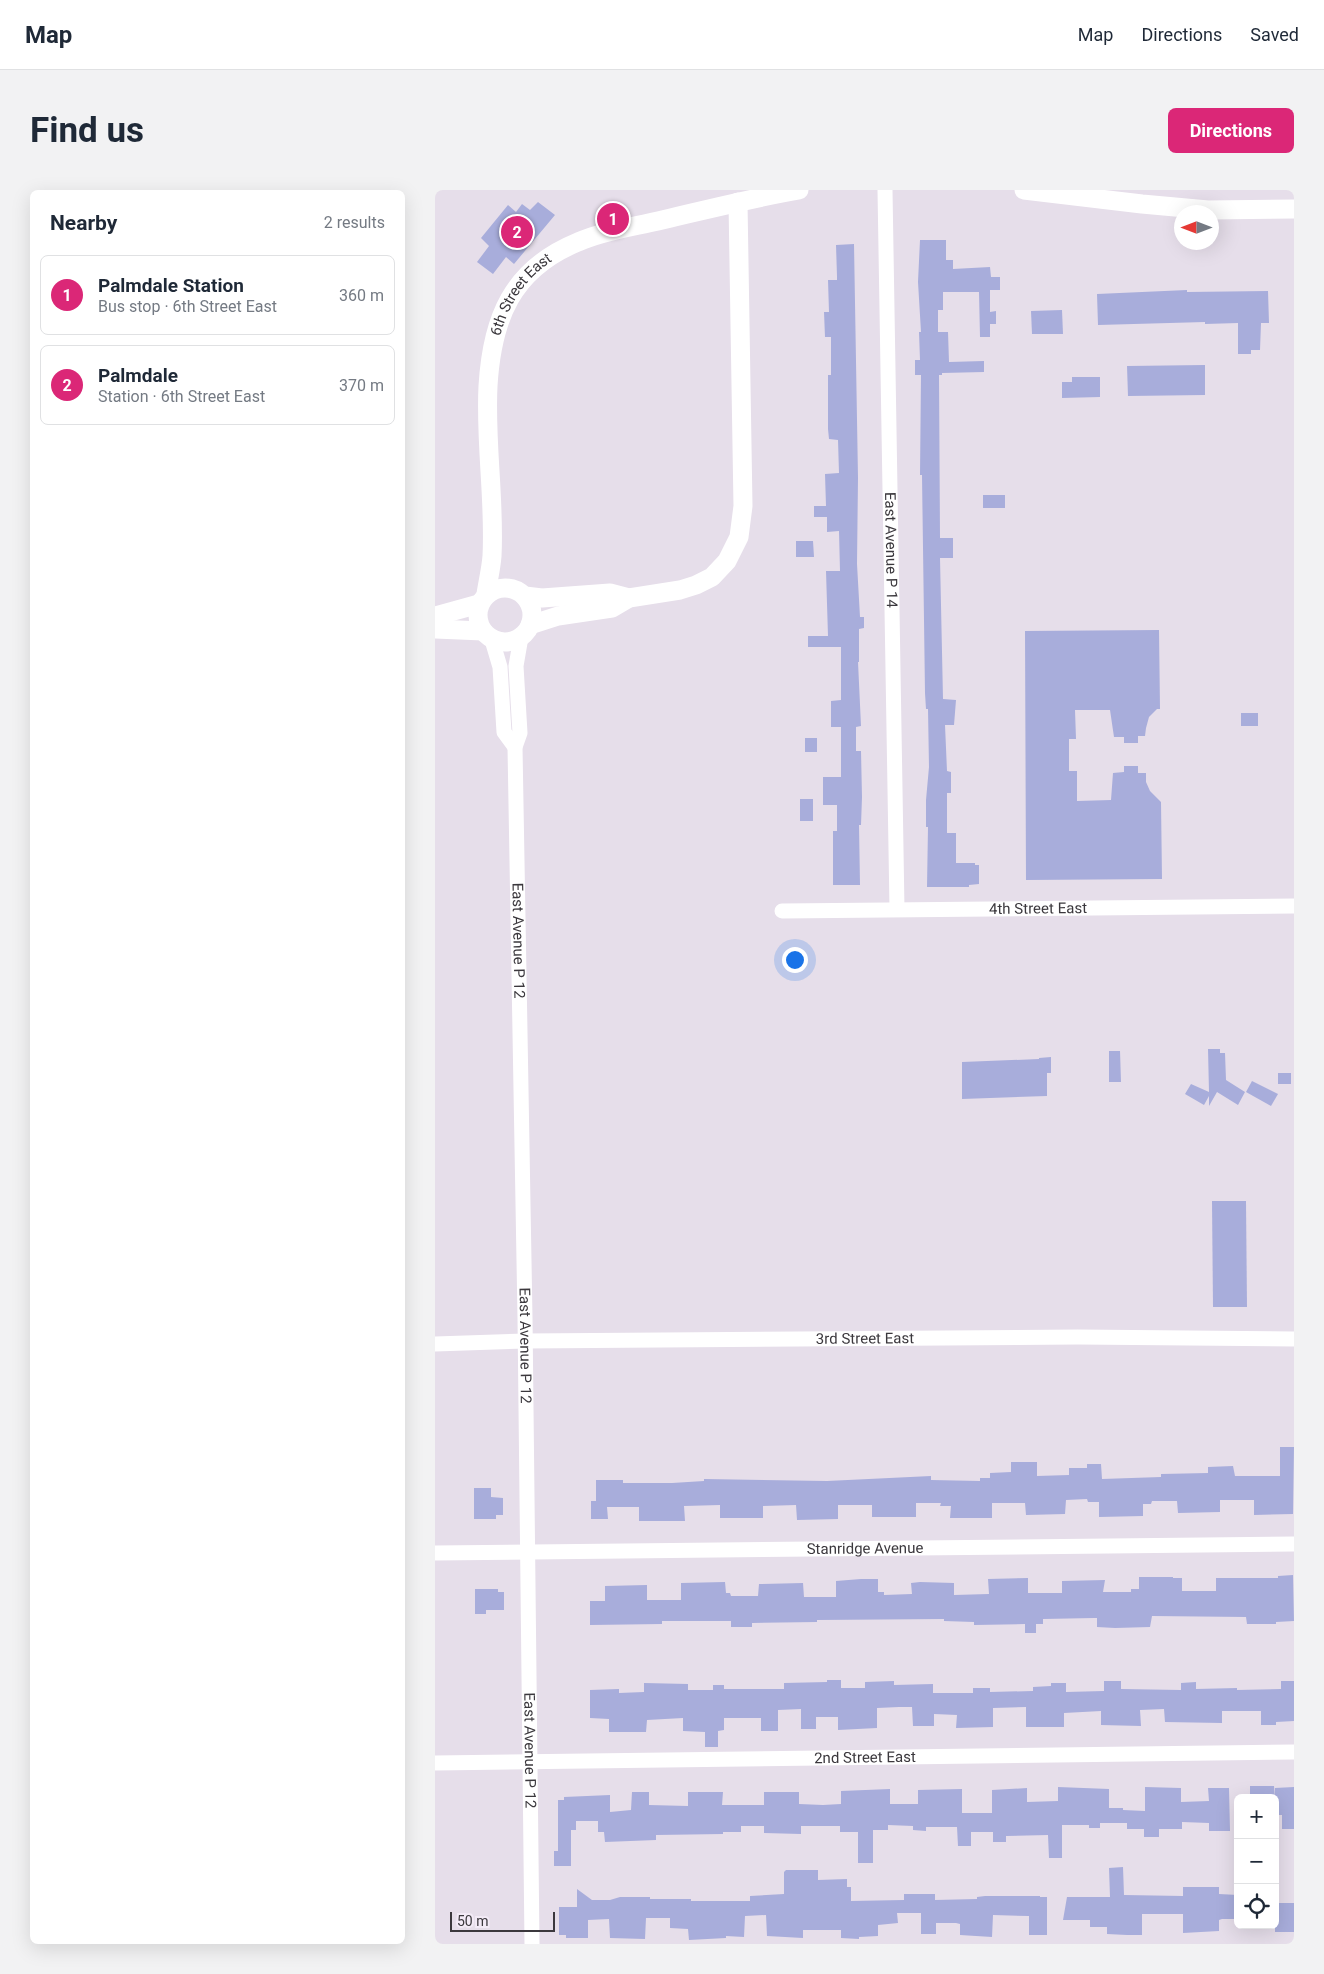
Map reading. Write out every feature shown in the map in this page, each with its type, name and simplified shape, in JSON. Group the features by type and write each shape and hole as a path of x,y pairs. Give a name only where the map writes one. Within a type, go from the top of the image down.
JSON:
{"street":[{"name":"6th Street East","path":"483,599 492,555 488,388 491,354 504,310 520,281 547,257 579,241 738,202 799,190"},
{"name":"East Avenue P 14","path":"885,190 897,909"},
{"path":"1024,190 1209,210 1294,208"},
{"path":"435,629 488,635 507,642 558,616 612,608 629,598 681,590 696,585 712,577 727,561 739,537 743,506 738,202"},
{"path":"435,616 483,599 503,587 519,591 525,596 532,610 526,631"},
{"path":"525,596 542,598 610,593 629,598"},
{"path":"483,599 477,613 479,623 488,635"},
{"name":"East Avenue P 12","path":"526,631 516,666 520,733 515,747 525,1341 532,1944"},
{"name":"East Avenue P 12","path":"488,635 500,667 504,732 515,747"},
{"name":"4th Street East","path":"782,912 897,909 1019,910 1294,906"},
{"name":"3rd Street East","path":"435,1344 525,1341 1068,1337 1294,1339"},
{"name":"Stanridge Avenue","path":"435,1553 1294,1544"},
{"name":"2nd Street East","path":"435,1763 1294,1752"}],"building":[{"path":"538,202 555,215 514,264 506,257 493,274 477,262 489,246 481,238 508,205 516,212 522,204 530,210"},
{"path":"920,240 946,240 946,260 953,260 953,269 990,267 991,277 1000,277 1000,290 990,290 990,312 996,311 996,324 990,324 990,337 980,337 979,292 943,292 943,310 938,310 938,332 948,332 949,362 984,361 984,372 942,373 942,375 939,375 940,538 953,538 953,558 940,558 943,699 956,700 954,725 945,725 947,771 951,772 951,793 947,793 947,833 956,833 956,863 975,863 975,865 979,865 979,884 969,885 969,887 927,887 928,827 926,827 926,800 929,767 928,709 926,709 925,693 922,475 920,475 921,375 915,375 915,360 920,360 919,332 921,332 918,282"},
{"path":"854,244 858,478 857,564 860,617 864,617 864,628 859,629 858,662 861,726 856,727 856,751 861,751 860,885 833,885 833,831 837,831 837,805 823,805 823,777 841,777 841,727 831,727 831,701 841,700 841,647 808,647 808,636 828,636 826,571 840,571 839,531 827,532 827,517 814,517 814,506 826,506 825,474 839,473 838,440 829,439 828,429 828,375 831,375 831,337 825,337 824,312 829,312 828,280 837,280 836,245"},
{"path":"1187,290 1187,292 1268,291 1269,323 1261,323 1260,350 1251,350 1251,354 1238,354 1238,323 1098,325 1097,294"},
{"path":"1062,310 1063,334 1032,334 1031,311"},
{"path":"1205,365 1205,395 1128,396 1127,366"},
{"path":"1072,377 1100,377 1100,397 1062,398 1062,382 1072,382"},
{"path":"983,495 1005,495 1005,508 983,508"},
{"path":"796,541 813,541 814,557 796,557"},
{"path":"1159,630 1160,709 1157,709 1149,717 1145,736 1138,736 1138,743 1124,743 1124,737 1114,737 1110,710 1075,710 1076,739 1069,739 1069,771 1077,771 1077,801 1111,800 1113,773 1124,772 1124,766 1138,766 1138,773 1146,773 1146,782 1150,791 1161,802 1162,879 1026,880 1025,631"},
{"path":"1241,713 1258,713 1258,726 1241,726"},
{"path":"805,738 817,738 817,752 805,752"},
{"path":"800,799 813,799 813,821 800,821"},
{"path":"1208,1049 1220,1049 1220,1053 1225,1053 1226,1080 1245,1092 1238,1105 1217,1092 1209,1106 1209,1096 1204,1105 1185,1094 1191,1084 1209,1092"},
{"path":"1109,1051 1120,1051 1121,1082 1109,1082"},
{"path":"1051,1057 1051,1073 1047,1073 1047,1096 962,1099 962,1062"},
{"path":"1278,1073 1291,1073 1291,1084 1278,1084"},
{"path":"1252,1081 1278,1094 1271,1106 1246,1092"},
{"path":"1212,1201 1246,1201 1247,1307 1213,1307"},
{"path":"1280,1447 1294,1447 1293,1514 1254,1515 1254,1500 1220,1500 1220,1512 1178,1513 1177,1501 1152,1501 1151,1504 1143,1504 1143,1516 1099,1517 1099,1502 1088,1502 1087,1499 1066,1500 1065,1514 1026,1515 1025,1503 992,1503 992,1518 950,1518 951,1506 940,1506 941,1503 916,1503 916,1517 872,1517 872,1505 838,1505 838,1519 797,1520 796,1505 763,1506 763,1518 720,1518 720,1505 684,1506 685,1521 639,1521 639,1507 607,1507 608,1519 591,1519 591,1501 596,1501 596,1480 623,1480 623,1483 672,1483 704,1481 704,1479 827,1481 931,1476 931,1480 980,1481 980,1478 990,1478 990,1473 1011,1472 1011,1462 1037,1462 1037,1476 1069,1475 1069,1468 1087,1468 1087,1464 1101,1464 1102,1479 1161,1477 1161,1474 1208,1473 1208,1467 1233,1466 1235,1476 1280,1476"},
{"path":"474,1488 491,1488 491,1497 503,1498 503,1515 496,1515 496,1519 474,1519"},
{"path":"1293,1575 1294,1621 1276,1622 1276,1624 1247,1624 1246,1617 1152,1616 1150,1627 1115,1628 1097,1627 1097,1618 1043,1619 1043,1624 1036,1624 1036,1633 1025,1633 1025,1624 974,1625 974,1622 944,1621 944,1619 817,1620 817,1622 752,1623 752,1627 731,1627 731,1621 662,1621 662,1624 590,1625 590,1601 605,1601 605,1586 647,1585 647,1600 681,1600 681,1583 725,1582 726,1593 730,1593 731,1596 758,1596 759,1584 803,1583 804,1597 836,1597 836,1581 861,1579 878,1579 878,1592 884,1592 884,1595 912,1594 911,1583 920,1582 954,1583 954,1595 989,1594 988,1579 1028,1578 1028,1593 1062,1593 1062,1581 1105,1580 1103,1592 1131,1592 1131,1589 1139,1589 1139,1577 1182,1578 1182,1591 1216,1591 1216,1578 1278,1578 1278,1576"},
{"path":"475,1589 498,1589 498,1592 504,1592 504,1610 486,1610 486,1614 475,1614"},
{"path":"827,1680 841,1680 841,1688 865,1688 865,1682 894,1681 894,1685 933,1684 933,1693 973,1693 973,1688 990,1688 990,1692 1033,1691 1033,1687 1051,1686 1051,1683 1066,1683 1066,1692 1104,1691 1104,1681 1121,1681 1121,1689 1181,1690 1181,1683 1196,1682 1196,1689 1281,1689 1281,1681 1294,1681 1294,1721 1276,1722 1276,1725 1261,1725 1261,1711 1222,1711 1222,1723 1165,1722 1164,1709 1140,1710 1141,1726 1101,1725 1101,1711 1064,1713 1064,1727 1026,1727 1026,1707 993,1708 993,1727 956,1728 957,1715 934,1714 934,1726 913,1726 912,1707 899,1707 877,1708 877,1728 838,1730 838,1717 816,1717 816,1729 801,1729 801,1709 778,1710 778,1731 761,1731 761,1718 724,1718 724,1730 718,1731 718,1747 705,1747 705,1732 683,1731 683,1718 647,1720 646,1732 609,1732 609,1719 590,1718 590,1690 619,1689 619,1693 644,1692 644,1683 688,1684 688,1690 713,1690 713,1685 724,1685 724,1689 784,1689 784,1683 827,1682"},
{"path":"1250,1786 1274,1786 1275,1794 1250,1794"},
{"path":"1058,1787 1109,1789 1109,1808 1145,1811 1145,1787 1181,1788 1181,1802 1209,1801 1208,1788 1229,1788 1230,1831 1209,1831 1209,1823 1182,1822 1182,1829 1159,1829 1159,1837 1144,1837 1144,1829 1127,1829 1127,1823 1100,1823 1100,1828 1089,1828 1089,1825 1062,1825 1062,1858 1049,1858 1048,1835 1006,1836 1006,1842 993,1842 993,1832 971,1832 971,1846 958,1846 957,1827 926,1827 926,1831 913,1830 913,1826 888,1825 888,1830 873,1830 873,1863 858,1863 858,1832 840,1832 840,1826 801,1826 801,1834 764,1833 764,1826 741,1826 741,1832 656,1835 656,1840 605,1842 604,1832 598,1832 598,1821 576,1821 576,1830 571,1830 571,1866 554,1866 554,1851 558,1851 558,1800 564,1800 564,1797 610,1795 610,1812 631,1810 632,1792 649,1792 649,1805 688,1806 688,1792 723,1792 722,1805 764,1805 764,1792 799,1792 799,1804 823,1805 841,1804 841,1791 890,1789 890,1804 918,1804 918,1790 962,1789 962,1813 992,1813 992,1790 1027,1788 1027,1802 1058,1801"},
{"path":"1294,1787 1294,1829 1282,1829 1282,1815 1279,1815 1279,1794 1275,1794 1275,1788"},
{"path":"1123,1867 1124,1895 1183,1896 1183,1887 1219,1887 1219,1894 1234,1895 1234,1919 1219,1920 1219,1931 1183,1933 1183,1914 1142,1914 1142,1935 1107,1934 1107,1927 1090,1927 1090,1920 1063,1920 1067,1897 1110,1897 1109,1868"},
{"path":"786,1870 818,1870 818,1880 847,1879 847,1887 851,1887 851,1901 904,1900 904,1894 935,1894 935,1900 977,1899 977,1897 985,1896 1047,1897 1047,1935 1029,1935 1029,1916 993,1915 992,1937 960,1935 960,1924 956,1923 936,1923 936,1934 921,1934 921,1913 897,1913 898,1923 878,1925 878,1936 859,1937 859,1939 841,1938 841,1930 803,1930 803,1938 767,1936 766,1915 745,1916 744,1937 726,1936 726,1938 689,1940 688,1929 670,1928 670,1918 646,1918 645,1939 610,1938 609,1919 588,1920 588,1938 566,1938 566,1935 559,1935 559,1907 577,1907 577,1889 592,1900 610,1900 620,1897 650,1897 650,1899 691,1899 691,1901 750,1901 750,1896 784,1894 784,1872"},
{"path":"1279,1903 1294,1903 1294,1932 1275,1932 1275,1929 1279,1929"}],"place":[{"name":"Palmdale Station","path":"613,219"},
{"name":"Palmdale","path":"517,232"}]}
